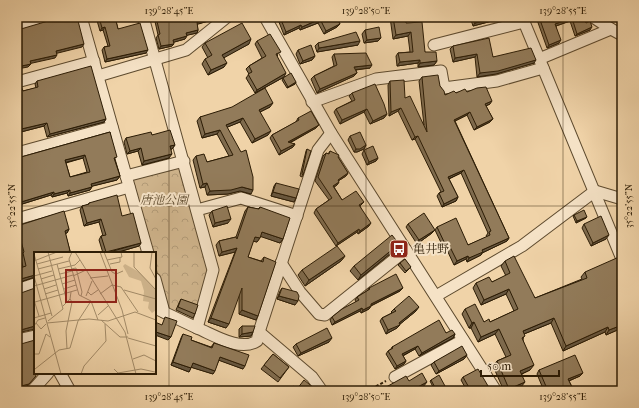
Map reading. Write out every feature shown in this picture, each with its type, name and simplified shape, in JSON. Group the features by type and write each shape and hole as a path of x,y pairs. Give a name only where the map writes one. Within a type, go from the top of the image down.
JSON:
{"street":[{"path":"17,24 44,17"},
{"path":"81,17 148,252"},
{"path":"143,17 213,270 197,328"},
{"path":"98,76 186,50 227,17"},
{"path":"264,17 331,133 496,391"},
{"path":"593,17 622,35"},
{"path":"434,45 523,20 622,259"},
{"path":"312,102 376,79 441,71 444,88 497,81 541,64 611,29"},
{"path":"17,82 94,61"},
{"path":"17,153 112,127"},
{"path":"156,285 160,310 237,345 251,345 257,341 318,150 331,133"},
{"path":"17,219 184,161"},
{"path":"595,191 622,200"},
{"path":"436,296 522,246 595,191"},
{"path":"197,210 241,198 297,216"},
{"path":"281,263 300,292 319,314 325,315 406,250"},
{"path":"17,290 34,284"},
{"path":"259,332 312,377 320,390"},
{"path":"17,340 34,336"},
{"path":"395,377 463,340"},
{"path":"32,391 47,374"},
{"path":"61,374 70,391"}],"path":[{"path":"367,391 395,377"}],"green space":[{"name":"唐池公園","path":"181,165 209,271 195,322 168,309 156,268 156,252 152,252 131,179"}],"building":[{"path":"52,17 77,17 84,44 56,51 57,55 30,61 31,64 17,67 17,28 21,29 48,21"},
{"path":"99,17 115,17 118,29 140,23 148,50 107,59 104,47 110,46 105,27 102,28"},
{"path":"156,17 214,18 197,22 198,30 186,33 187,36 173,40 174,44 161,46"},
{"path":"280,17 336,17 340,24 326,31 320,19 286,32"},
{"path":"393,17 405,17 406,23 422,22 425,52 436,52 437,61 420,63 420,60 400,62 398,53 413,52 411,32 396,35"},
{"path":"473,17 498,17 475,23"},
{"path":"539,17 584,17 586,23 590,21 592,27 577,34 572,18 555,24 561,40 549,45"},
{"path":"242,23 251,39 222,55 227,63 211,70 205,59 212,55 205,43"},
{"path":"379,27 381,38 367,40 365,30"},
{"path":"356,32 360,41 319,48 318,43"},
{"path":"270,34 281,52 276,54 286,73 257,90 248,74 252,72 249,66 266,56 257,41"},
{"path":"489,38 493,57 531,48 536,60 498,71 480,73 477,54 455,58 453,46"},
{"path":"311,45 315,56 303,61 298,50"},
{"path":"366,53 372,65 354,67 357,73 320,89 314,76 337,65 334,54"},
{"path":"91,66 106,119 50,134 47,123 17,130 17,84 21,86 23,91 38,87 37,81"},
{"path":"291,73 296,82 288,87 283,78"},
{"path":"438,75 440,86 445,95 454,91 456,93 465,89 467,92 477,88 486,87 492,101 485,104 493,119 477,127 470,112 454,120 509,238 482,250 483,252 457,261 450,247 447,248 437,227 456,218 468,245 490,235 489,232 491,231 464,170 448,177 458,197 444,204 439,193 444,191 418,136 415,137 401,108 391,112 390,81 404,80 405,98 410,96 427,132 422,77"},
{"path":"375,84 387,114 373,121 367,109 342,120 336,109 355,100 352,93"},
{"path":"265,88 273,103 259,110 271,131 255,139 243,118 226,125 241,152 246,150 253,177 253,190 242,187 231,190 210,191 207,183 203,184 196,156 204,154 207,162 233,155 220,130 205,134 200,117 232,107"},
{"path":"311,111 319,125 288,142 295,144 281,151 272,135 299,120 298,118"},
{"path":"170,130 175,145 170,146 172,154 144,161 141,148 130,151 126,138 151,132 152,135"},
{"path":"110,132 117,157 114,158 120,176 91,184 92,187 70,193 70,190 54,194 54,192 21,202 20,200 17,201 17,156 21,157","holes":["85,155 90,172 70,177 65,160"]},
{"path":"360,132 366,145 360,149 356,149 350,136"},
{"path":"373,146 378,158 369,162 364,150"},
{"path":"307,149 311,151 303,175 302,174"},
{"path":"330,151 339,155 338,157 348,173 338,180 339,182 333,186 342,200 356,191 364,202 359,205 371,223 338,243 316,209 332,198 318,177 326,153 329,154"},
{"path":"276,183 299,189 296,198 273,192"},
{"path":"117,195 122,216 133,213 141,243 106,252 101,236 106,235 101,219 87,223 82,206"},
{"path":"227,206 231,219 215,223 212,211"},
{"path":"248,207 259,209 260,207 290,218 283,239 262,232 260,238 255,237 248,257 263,262 264,257 276,262 258,316 242,310 242,288 229,324 211,318 237,248 222,252 219,241 236,237 237,239"},
{"path":"584,210 587,217 577,221 574,215"},
{"path":"64,211 69,229 65,231 70,251 34,252 34,275 17,280 17,269 26,266 17,226"},
{"path":"424,213 435,230 419,240 408,224"},
{"path":"601,216 609,235 593,243 584,224"},
{"path":"392,235 399,244 361,275 354,266"},
{"path":"337,246 345,256 309,280 302,270"},
{"path":"514,256 535,298 587,278 585,272 619,257 622,259 622,325 609,330 608,327 566,346 554,318 523,331 525,336 522,338 534,365 520,371 525,382 509,389 497,361 511,355 499,329 481,337 474,322 472,323 465,309 475,304 484,322 489,319 490,322 518,309 509,289 484,300 476,283 489,277 492,282 510,273 505,261"},
{"path":"405,259 411,267 406,271 400,263"},
{"path":"396,274 403,288 371,304 371,306 363,310 362,308 335,322 332,317 342,309 359,300 357,297 370,289 369,288"},
{"path":"34,288 34,326 17,331 17,293"},
{"path":"282,288 297,292 299,296 298,301 279,296"},
{"path":"409,296 419,307 399,323 400,325 388,330 382,318 396,311 394,309"},
{"path":"181,299 198,305 195,314 178,307"},
{"path":"165,317 177,321 171,337 156,332 156,322 162,325"},
{"path":"439,320 446,333 452,330 455,334 422,353 418,346 402,354 406,361 397,366 388,351 393,348 392,347"},
{"path":"242,326 255,326 253,332 242,334"},
{"path":"327,328 332,338 301,353 296,344"},
{"path":"183,334 192,337 191,340 212,348 214,343 249,355 245,366 220,357 215,371 193,363 191,368 173,362"},
{"path":"34,340 34,374 36,376 29,384 17,387 17,343 21,344"},
{"path":"462,346 467,355 439,371 434,362"},
{"path":"273,354 289,367 280,378 264,365"},
{"path":"575,355 583,373 568,379 574,391 548,391 539,370"},
{"path":"478,369 491,391 471,391 463,377"},
{"path":"422,373 427,382 414,389 414,391 379,391 406,376 409,381"},
{"path":"439,375 445,386 437,391 431,380"},
{"path":"304,380 314,388 312,391 289,391 293,386 297,389"}],"place":[{"name":"亀井野","path":"399,249"}]}
